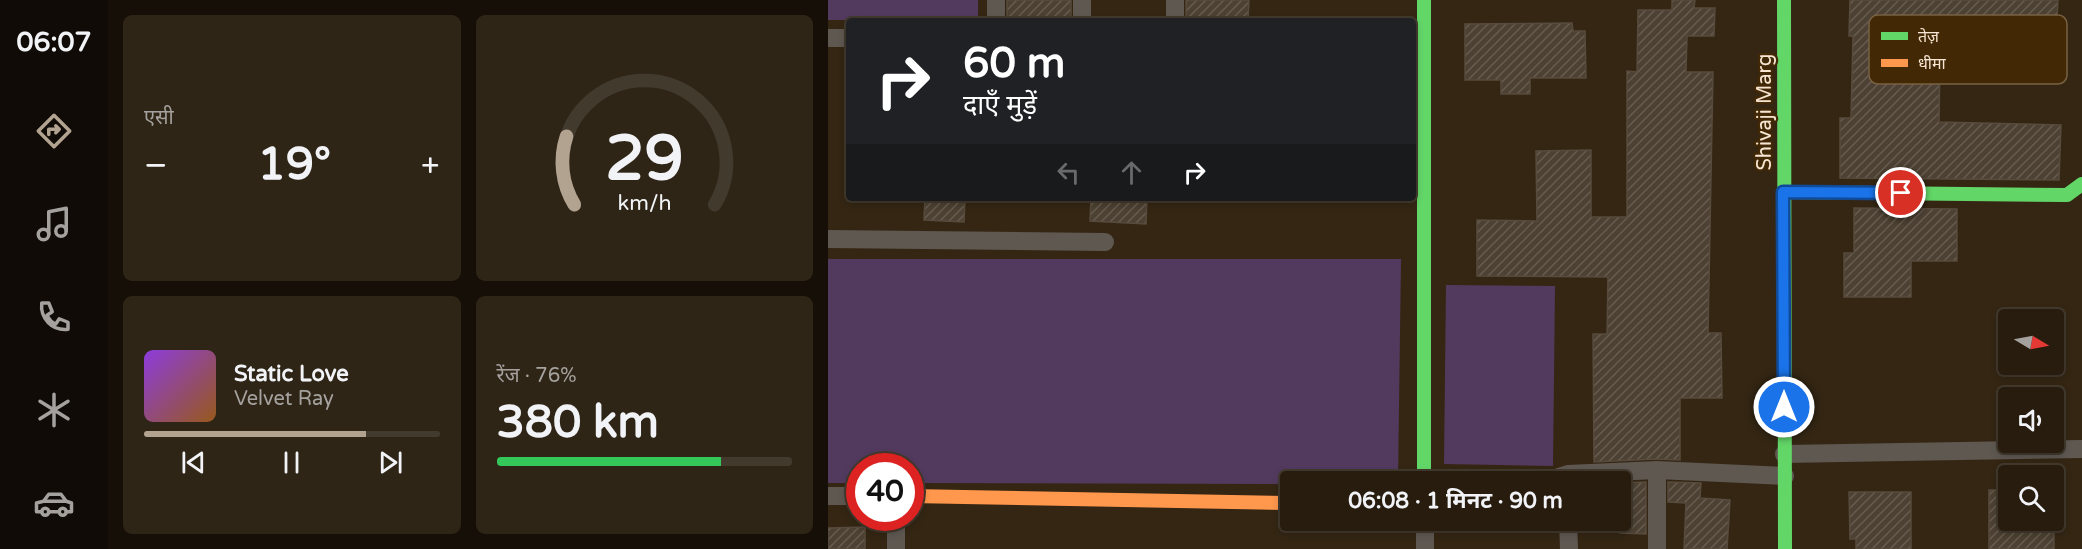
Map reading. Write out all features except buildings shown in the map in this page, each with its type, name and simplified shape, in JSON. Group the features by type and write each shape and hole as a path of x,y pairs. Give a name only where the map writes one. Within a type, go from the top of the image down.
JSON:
{"street":[{"path":"996,0 996,18"},
{"path":"1082,0 1082,18"},
{"path":"1175,0 1176,18"},
{"path":"1424,0 1418,35 1424,471"},
{"name":"Shivaji Marg","path":"1784,0 1785,549"},
{"path":"828,38 846,38"},
{"path":"1783,192 2067,195 2082,184"},
{"path":"828,239 1105,242"},
{"path":"1784,454 2082,449"},
{"path":"1656,470 1657,549"},
{"path":"1631,472 1656,470 1785,476"},
{"path":"828,496 846,496"},
{"path":"924,496 1280,503"},
{"path":"896,531 896,549"},
{"path":"1425,531 1425,549"},
{"path":"1568,531 1569,549"}],"shaded area":[{"path":"828,0 978,0 978,18 828,20"},
{"path":"828,259 1401,259 1398,471 1280,471 1280,484 924,483 924,453 846,453 846,483 828,483"},
{"path":"1446,285 1555,286 1553,466 1444,464"}],"traffic: fast":[{"path":"1424,0 1424,471"},
{"path":"1784,0 1785,549"},
{"path":"1783,192 2067,195 2082,184"}],"traffic: slow":[{"path":"924,496 1280,503"}],"route":[{"path":"1784,407 1783,192 1901,193"}]}
